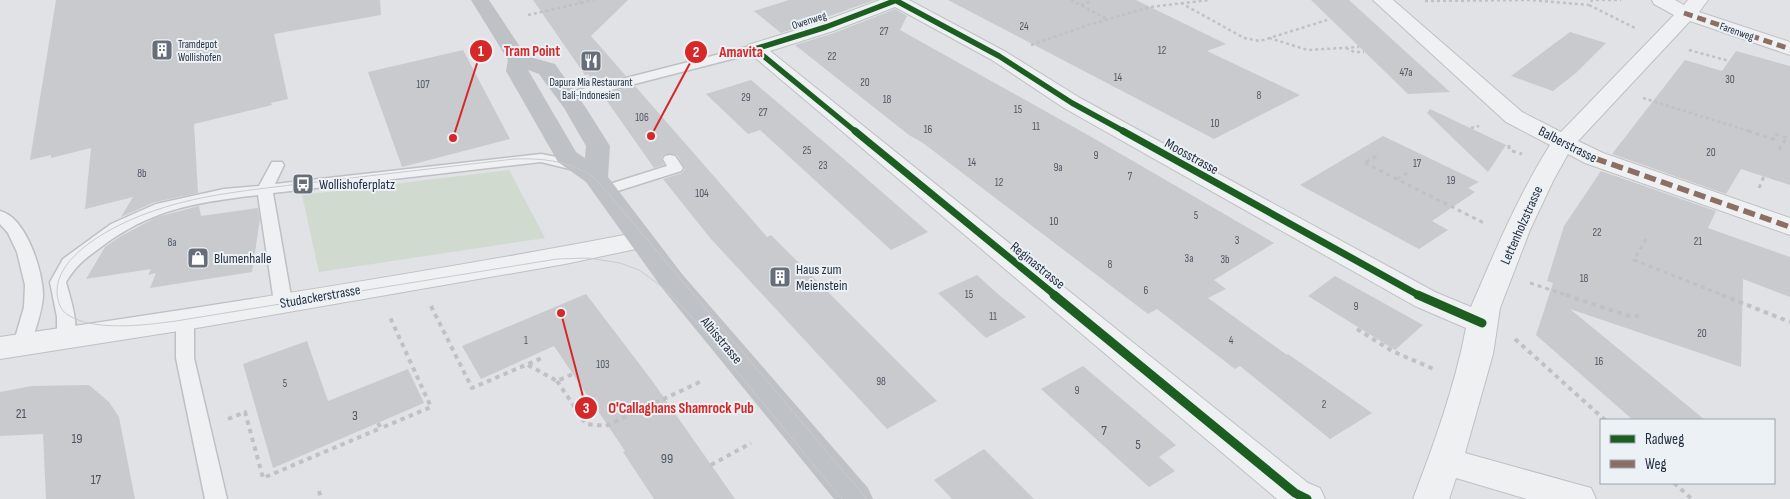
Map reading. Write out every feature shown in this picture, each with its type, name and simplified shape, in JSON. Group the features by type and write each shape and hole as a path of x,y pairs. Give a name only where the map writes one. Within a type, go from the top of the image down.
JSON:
{"main road":[{"name":"Albisstrasse","path":"480,0 518,60 517,71 523,84 567,157 600,183 640,240 672,281 855,499"},
{"path":"518,60 547,69 575,108 598,146 600,183"}],"street":[{"name":"Owenweg","path":"755,49 826,27 896,0"},
{"name":"Moosstrasse","path":"896,0 999,56 1072,103 1425,299 1497,329"},
{"name":"Balberstrasse","path":"1382,0 1514,116 1594,158 1790,226"},
{"name":"Farenweg","path":"1660,0 1692,7 1790,49"},
{"name":"Lettenholzstrasse","path":"1431,499 1445,461 1477,354 1497,329 1485,308 1517,230 1540,181 1564,142 1692,7"},
{"name":"Reginastrasse","path":"755,49 1295,493 1306,499"},
{"name":"Studackerstrasse","path":"11,346 185,320 565,255 640,240"},
{"path":"1445,461 1578,499"}],"lane":[{"name":"Owenweg","path":"580,94 755,49"},
{"path":"66,338 66,317 58,282 69,263 117,227 161,208 224,194 265,188 541,158 572,164 600,183 676,168 670,159"},
{"path":"277,165 265,188 283,302"},
{"path":"0,216 7,221 22,244 28,263 34,297 11,346"},
{"path":"185,320 185,358 216,499"}],"path":[{"path":"578,0 581,3"},
{"path":"528,16 594,0"},
{"path":"1071,0 1107,19"},
{"path":"999,56 1107,19 1150,7 1209,0"},
{"path":"1423,1 1524,0 1589,5 1642,31"},
{"path":"1589,5 1592,0 1621,0"},
{"path":"1081,5 1092,1"},
{"path":"1180,3 1244,38 1260,41 1327,20"},
{"path":"1269,38 1308,50 1359,47"},
{"path":"1345,48 1354,52 1364,52"},
{"path":"1683,53 1690,50 1729,61"},
{"path":"1642,97 1773,138 1774,134 1790,139"},
{"path":"1778,150 1786,138"},
{"path":"1378,155 1365,163 1487,225"},
{"path":"1397,179 1411,171"},
{"path":"1646,239 1634,260 1790,322"},
{"path":"1498,277 1528,282 1630,316 1639,316"},
{"path":"1575,298 1576,291"},
{"path":"428,299 472,388 542,358"},
{"path":"201,430 245,412 263,478 431,407 389,317 390,311"},
{"path":"1357,329 1392,351 1436,370"},
{"path":"1497,329 1604,419"},
{"path":"527,364 557,382 586,424 606,426 702,381"},
{"path":"557,382 573,374"},
{"path":"378,423 381,428"},
{"path":"711,465 751,443"},
{"path":"1675,484 1692,499"},
{"path":"319,492 322,499"}],"shaded area":[{"path":"509,170 545,238 319,272 302,195"}],"building":[{"name":"Tramdepot Wollishofen","path":"56,0 380,0 381,15 274,34 288,99 271,103 272,105 194,124 198,193 155,202 121,217 133,197 85,209 91,148 51,158 51,155 30,160"},
{"path":"533,0 628,0 591,36 626,76 595,84 588,74 585,75"},
{"path":"789,0 875,0 781,33 754,11"},
{"path":"948,0 1136,0 1226,44 1207,51 1300,95 1214,139"},
{"path":"1311,0 1349,0 1450,92 1408,94"},
{"path":"895,9 907,16 900,30 1095,139 1274,243 1214,280 1226,289 1208,298 1372,413 1330,439 1240,366 1235,369 1157,309 1148,314 923,143 909,135 795,45 834,33"},
{"path":"1570,32 1606,43 1576,73 1553,91 1511,76"},
{"path":"463,50 510,139 402,167 368,72"},
{"path":"1736,51 1790,66 1790,185 1741,169 1726,194 1612,154 1685,60 1722,71"},
{"path":"751,80 928,232 891,250 760,130 748,134 706,94"},
{"path":"635,86 767,237 771,235 937,401 887,429 711,239 663,179 682,173 685,169 677,155 665,154 661,158 664,165 654,168 602,94"},
{"path":"1430,109 1506,145 1488,172 1427,113"},
{"path":"1383,136 1479,182 1468,188 1475,192 1432,221 1448,230 1419,249 1300,185"},
{"path":"1601,171 1716,211 1708,228 1790,257 1790,297 1743,279 1741,367 1570,309 1704,419 1632,419 1536,335 1553,283 1547,281 1564,226"},
{"path":"199,206 201,216 258,208 260,219 252,272 150,288 156,273 148,275 151,269 86,279 105,247 121,236 157,217"},
{"path":"977,275 1026,317 986,338 938,293"},
{"path":"1335,276 1423,325 1395,350 1308,296"},
{"path":"586,294 653,382 735,499 654,499 623,452 625,451 554,346 481,379 462,346"},
{"path":"307,341 328,401 408,369 424,403 273,468 243,364"},
{"path":"1083,366 1176,445 1159,457 1175,471 1149,487 1041,389"},
{"path":"89,385 109,402 119,417 135,499 46,499 43,434 0,436 0,392 32,386"},
{"path":"984,449 1034,499 952,499 934,480"}],"tram line":[{"path":"842,499 692,317 661,286 639,270 620,263 589,258 557,259 176,321 121,326 92,324 65,313 58,300 59,279 66,266 76,254 103,234 145,214 205,197 514,159 536,159 566,164 595,178 867,499"}],"marked path":[{"path":"1684,13 1790,49"},
{"path":"1564,142 1594,158 1790,227"}],"cycle path":[{"path":"895,0 999,56 1072,103 1425,299 1482,323"},
{"path":"755,49 826,27 897,0"},
{"path":"755,49 1295,493 1307,499"}],"place":[{"name":"Tramdepot Wollishofen","path":"162,50"},
{"name":"Dapura Mia Restaurant Bali-Indonesien","path":"591,61"},
{"name":"Amavita","path":"651,136"},
{"name":"Tram Point","path":"453,138"},
{"name":"Wollishoferplatz","path":"303,184"},
{"name":"Blumenhalle","path":"198,258"},
{"name":"Haus zum Meienstein","path":"780,277"},
{"name":"O'Callaghans Shamrock Pub","path":"561,313"}]}
